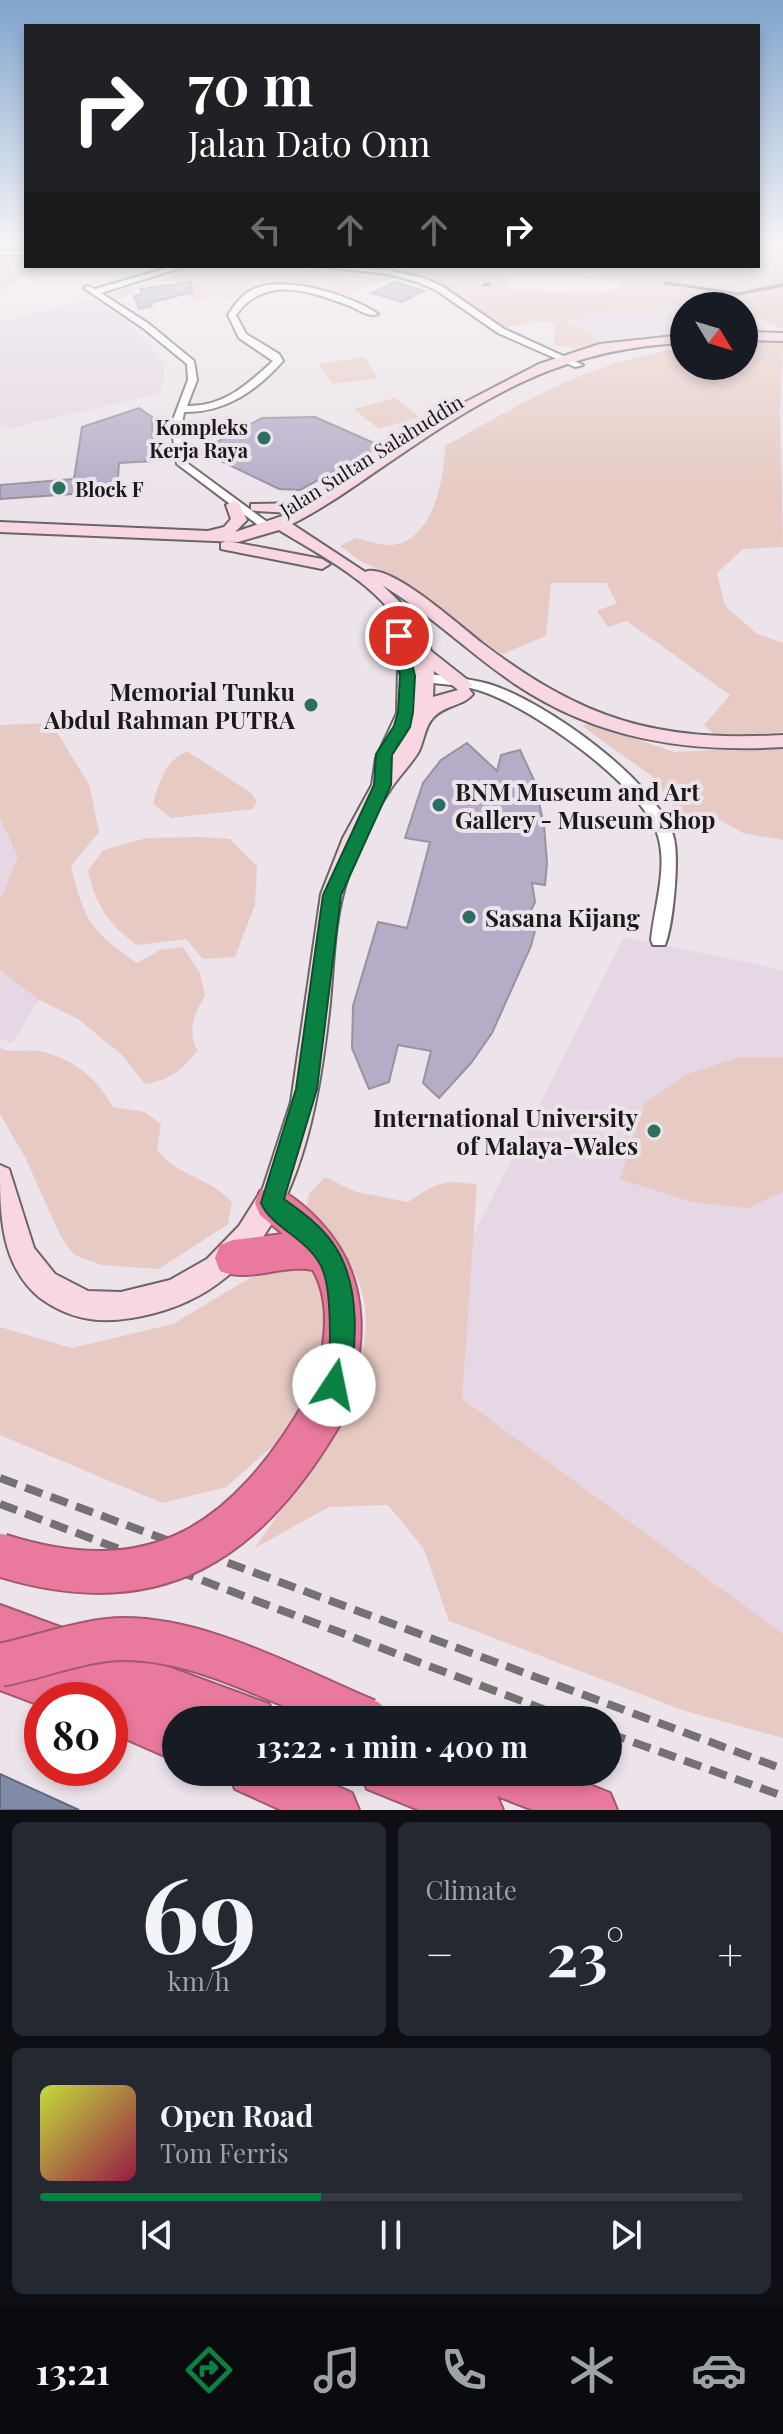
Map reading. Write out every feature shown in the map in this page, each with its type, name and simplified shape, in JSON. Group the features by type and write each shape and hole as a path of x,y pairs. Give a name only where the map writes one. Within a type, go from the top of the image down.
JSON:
{"highway":[{"path":"0,1555 60,1571 137,1572 215,1541 269,1494 303,1452 326,1407 342,1342 341,1295 327,1255 309,1232 272,1203"},
{"path":"233,1258 301,1250 327,1255"},
{"path":"0,1627 215,1706"},
{"path":"0,1666 111,1640 164,1645 206,1656 332,1706"},
{"path":"0,1666 41,1682"},
{"path":"128,1717 162,1732"},
{"path":"283,1786 335,1810"},
{"path":"419,1786 479,1810"},
{"path":"532,1786 593,1810"}],"street":[{"path":"145,325 191,363 193,380 176,422 182,464 229,499 325,557 388,610 463,690"},
{"path":"182,409 207,410 236,399 278,361 276,356 242,336 237,325"},
{"path":"477,325 488,335 566,365"},
{"path":"758,336 783,337"},
{"name":"Jalan Sultan Salahuddin","path":"0,535 225,546 256,543 488,406 587,353 628,343 670,340"},
{"name":"Jalan Sultan Salahuddin","path":"322,506 477,401 529,376 656,341"},
{"path":"537,352 587,353"},
{"path":"529,376 538,370 537,352"},
{"path":"229,499 236,494 256,507 280,530"},
{"path":"196,534 220,533 235,526 239,515 229,499"},
{"path":"256,507 291,509 322,506 312,529 325,557"},
{"name":"Jalan Sultan Salahuddin","path":"0,527 238,537 280,530"},
{"path":"225,546 325,557 390,582 524,682 621,730 653,739 695,745 783,741"},
{"path":"388,610 423,604"},
{"path":"388,610 421,614 454,630"},
{"path":"388,610 415,682 421,718"},
{"path":"382,785 384,754 402,727 422,649 436,633 454,630"},
{"path":"415,682 506,697 533,709 635,787 656,814 666,837 668,861 659,940"},
{"path":"0,1178 17,1242 26,1263 60,1296 87,1306 114,1308 145,1304 205,1280 233,1258 255,1233 272,1203 307,1089 332,895 382,785 408,754 421,718 439,702 463,690"}],"shaded area":[{"path":"0,325 129,325 166,363 161,393 12,428 0,424"},
{"path":"555,325 575,325 605,344 578,349 554,345"},
{"path":"574,325 670,325 670,335 605,344"},
{"path":"758,341 783,342 780,412 783,547 743,549 717,573 725,606 757,634 783,643 783,732 716,736 704,725 730,695 627,621 608,627 597,611 617,603 606,583 551,583 546,636 502,654 385,572 362,562 340,546 355,538 386,545 401,543 414,535 424,524 438,493 445,446 560,385 620,362 670,351 670,380 758,380"},
{"path":"364,357 378,378 332,384 319,364"},
{"path":"395,398 420,417 379,429 354,409"},
{"path":"51,723 89,784 99,832 71,866 80,900 91,923 108,941 137,963 160,950 183,947 200,973 205,996 193,1022 197,1051 186,1064 162,1080 145,1084 122,1055 78,1019 39,1000 0,970 0,900 18,857 0,818 0,725"},
{"path":"590,723 674,752 783,747 783,840 743,833 720,820 682,819 653,777 582,726"},
{"path":"187,751 251,793 257,802 253,809 171,818 153,804 168,766"},
{"path":"0,818 18,857 0,900"},
{"path":"147,838 230,839 257,866 255,905 235,957 203,959 186,939 137,945 105,913 88,871 103,850"},
{"name":"International University of Malaya-Wales","path":"624,937 783,970 783,1635 443,1438 444,1293"},
{"path":"0,970 39,1000 12,1043 0,1039"},
{"path":"0,1048 38,1051 62,1058 91,1078 113,1107 144,1112 161,1124 157,1150 174,1166 212,1186 232,1202 228,1224 159,1269 102,1265 74,1255 60,1235 25,1157 0,1114"},
{"path":"740,1057 783,1057 783,1192 748,1208 692,1202 620,1179 644,1104 688,1074"},
{"path":"325,1177 356,1192 408,1202 440,1184 456,1182 477,1185 462,1399 783,1634 783,1738 685,1711 449,1621 424,1549 388,1505 329,1507 255,1548 294,1493 333,1429 360,1362 366,1328 359,1284 339,1250 306,1209 309,1194"},
{"path":"311,1268 330,1309 316,1389 282,1438 226,1487 162,1503 0,1435 0,1327 72,1348 173,1324 258,1273"}],"water":[{"path":"0,1774 79,1810 0,1810"}],"building":[{"path":"139,408 152,417 153,461 119,463 117,491 0,499 0,485 74,479 82,427"},
{"path":"315,417 381,446 300,490 279,489 200,451 262,418"},
{"name":"Sasana Kijang","path":"467,743 497,771 501,755 520,750 534,780 544,825 547,863 545,885 532,883 535,902 526,921 537,923 531,946 492,1033 471,1063 439,1098 423,1083 431,1051 398,1045 389,1082 369,1089 352,1048 353,1006 378,922 407,928 430,842 405,838 423,783 441,760"}],"railway":[{"path":"0,1478 783,1769"},
{"path":"0,1504 535,1706"},
{"path":"622,1738 783,1796"}],"place":[{"name":"Kompleks Kerja Raya","path":"264,438"},
{"name":"Block F","path":"59,488"},
{"name":"Memorial Tunku Abdul Rahman PUTRA","path":"311,705"},
{"name":"BNM Museum and Art Gallery - Museum Shop","path":"439,805"},
{"name":"Sasana Kijang","path":"469,917"},
{"name":"International University of Malaya-Wales","path":"654,1131"}],"route":[{"path":"334,1385 342,1342 341,1295 337,1276 318,1242 299,1222 272,1203 307,1089 332,895 346,858 382,785 384,754 402,727 407,676 399,636"}]}
